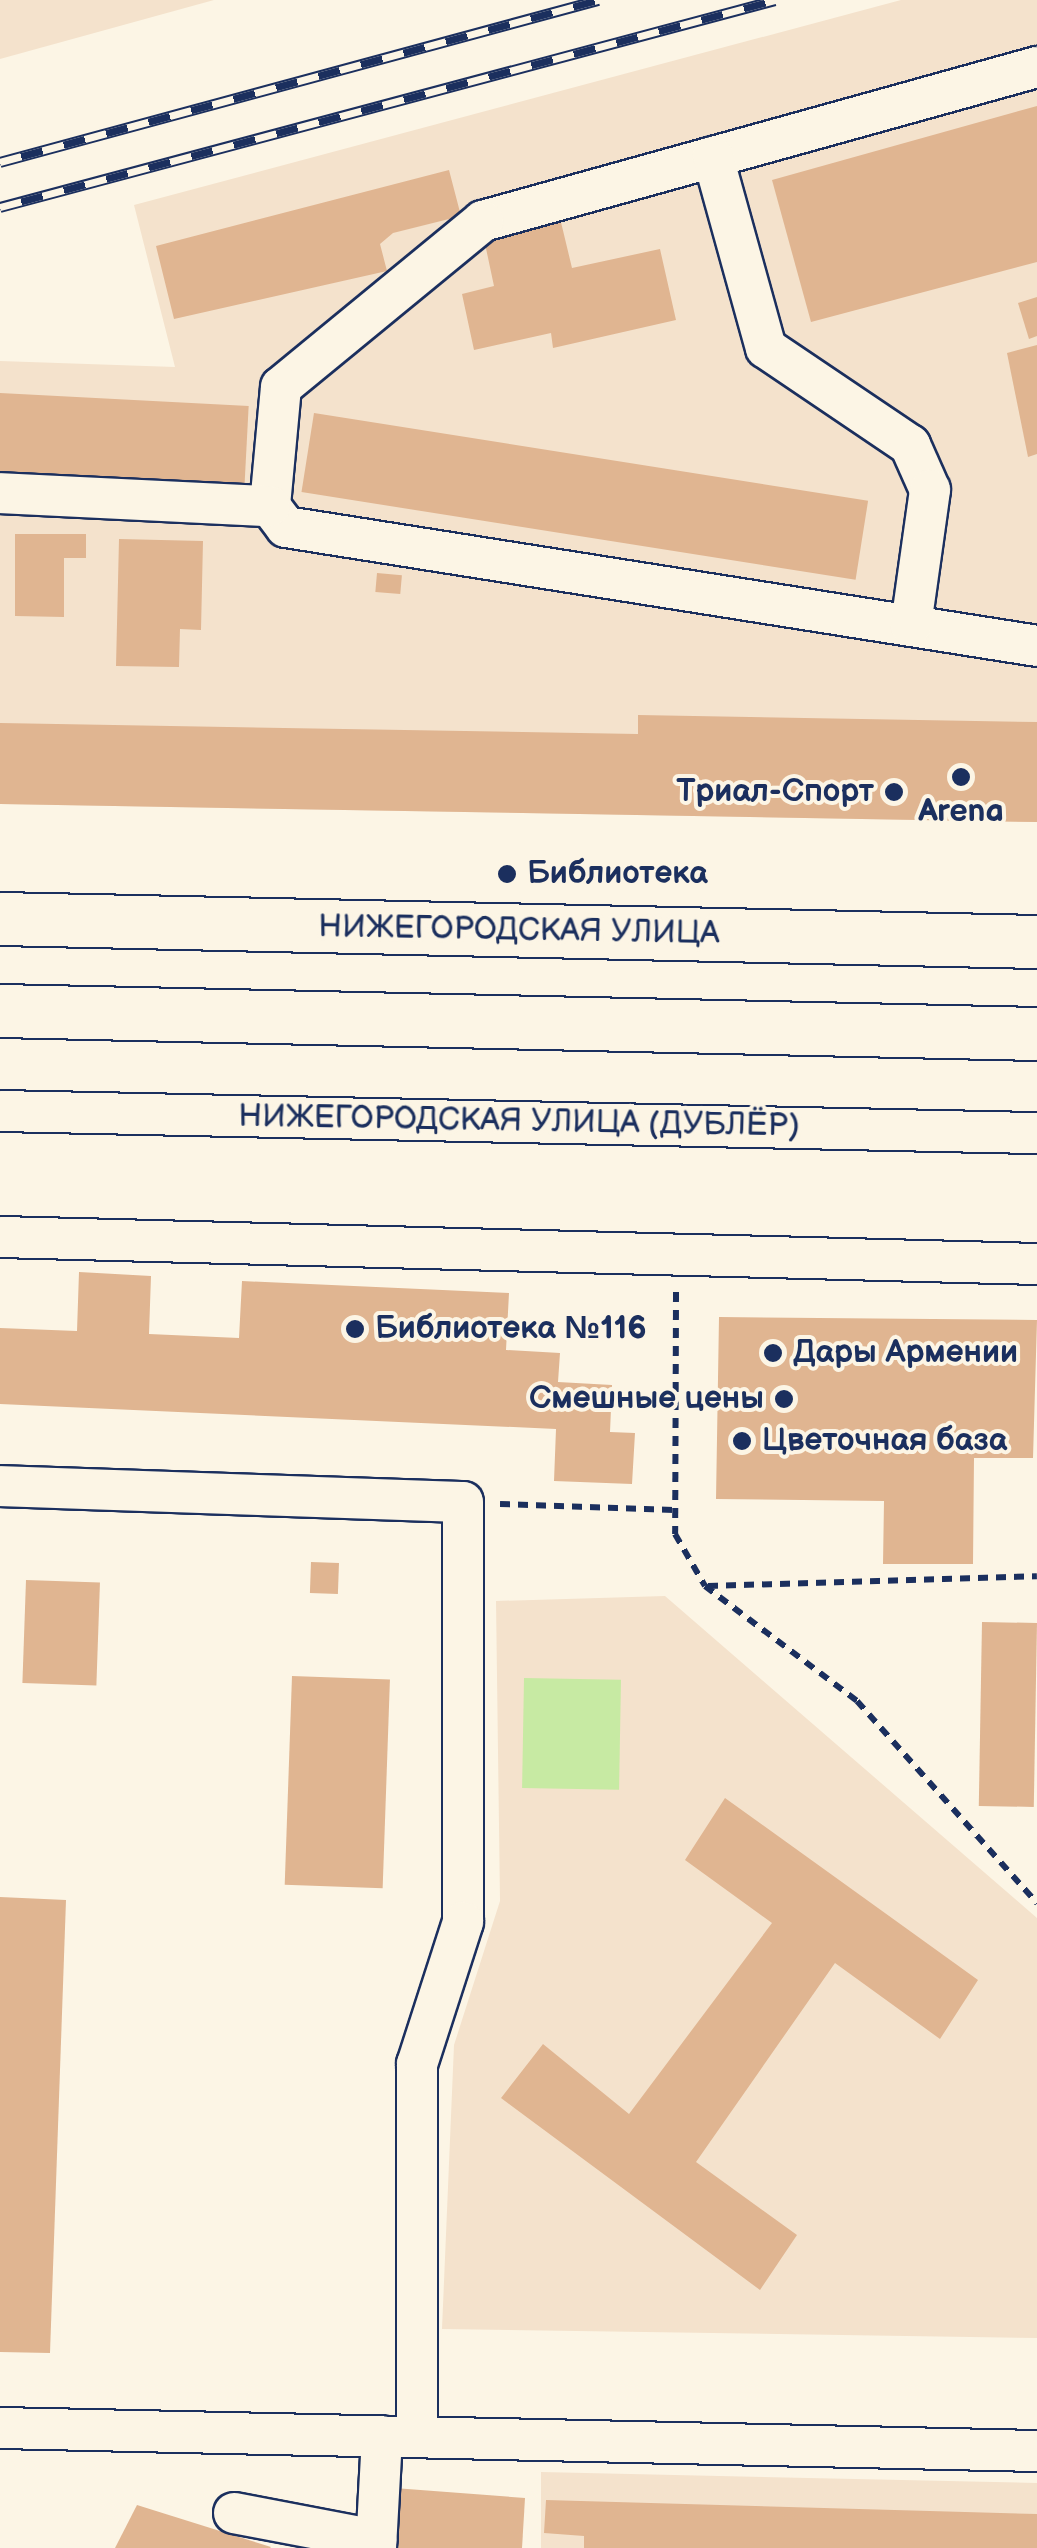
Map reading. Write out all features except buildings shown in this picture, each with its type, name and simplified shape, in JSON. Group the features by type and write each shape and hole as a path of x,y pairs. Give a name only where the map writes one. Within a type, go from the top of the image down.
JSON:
{"main road":[{"name":"НИЖЕГОРОДСКАЯ УЛИЦА","path":"0,919 1037,942"},
{"path":"0,1011 1037,1034"}],"street":[{"path":"1037,68 484,221 281,387 270,506 286,527 1037,646"},
{"path":"713,157 766,348 910,444 930,490 911,626"},
{"path":"0,493 270,506"},
{"name":"НИЖЕГОРОДСКАЯ УЛИЦА (ДУБЛЁР)","path":"0,1111 1037,1133"},
{"path":"0,1237 676,1249 1037,1264"},
{"path":"0,1486 463,1502 463,1922 417,2064 400,2436 376,2544 234,2513"},
{"path":"0,2428 1037,2451"}],"path":[{"path":"676,1249 675,1534 705,1586 857,1701 1037,1903"},
{"path":"463,1502 674,1510"},
{"path":"705,1586 1037,1576"}],"shaded area":[{"path":"0,0 214,0 0,59"},
{"path":"901,0 1037,0 1037,822 0,804 0,361 175,367 134,205"},
{"path":"665,1596 1037,1918 1037,2338 442,2329 454,2045 500,1901 496,1601"},
{"path":"541,2472 1037,2483 1037,2548 541,2548"}],"green space":[{"path":"524,1678 621,1680 619,1790 522,1788"}],"railway":[{"path":"0,162 598,0"},
{"path":"0,207 775,0"}],"place":[{"name":"Arena","path":"961,777"},
{"name":"Триал-Спорт","path":"894,792"},
{"name":"Библиотека","path":"507,874"},
{"name":"Библиотека №116","path":"355,1329"},
{"name":"Дары Армении","path":"773,1353"},
{"name":"Смешные цены","path":"784,1399"},
{"name":"Цветочная база","path":"742,1441"}]}
